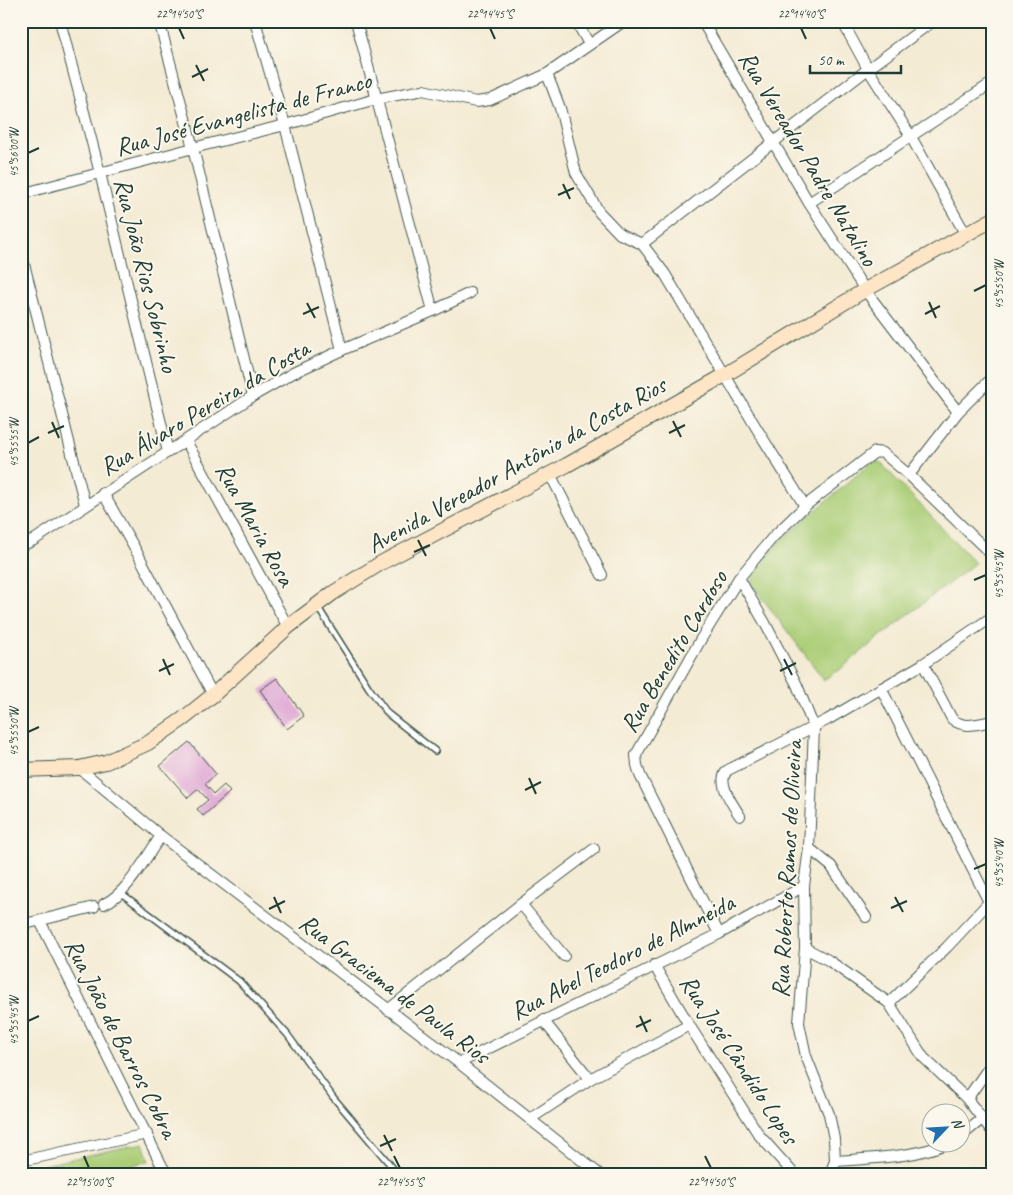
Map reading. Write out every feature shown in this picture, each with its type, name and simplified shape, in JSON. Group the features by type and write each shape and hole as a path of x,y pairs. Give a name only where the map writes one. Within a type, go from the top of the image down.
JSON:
{"main road":[{"name":"Avenida Vereador Antônio da Costa Rios","path":"21,770 79,768 106,762 148,743 213,695 288,627 317,605 381,563 550,474 725,375 865,290 992,220"}],"street":[{"name":"Rua João Rios Sobrinho","path":"60,21 100,173 168,452"},
{"path":"159,21 253,396"},
{"path":"255,21 285,125 342,350"},
{"path":"356,21 433,311"},
{"path":"576,21 589,44"},
{"path":"624,21 547,74 560,108 576,173 599,212 620,234 642,244 665,274 805,506"},
{"name":"Rua Vereador Padre Natalino","path":"702,21 809,203 865,290 958,412"},
{"path":"842,21 868,69 910,135 966,235"},
{"path":"642,244 933,21"},
{"name":"Rua José Evangelista de Franco","path":"21,194 285,125 376,99 423,90 476,102 490,100 547,74"},
{"path":"809,203 992,83"},
{"path":"21,252 86,505"},
{"name":"Rua Álvaro Pereira da Costa","path":"21,546 34,540 253,396 293,373 470,293"},
{"path":"992,378 958,412 909,476 992,555"},
{"name":"Rua Maria Rosa","path":"186,441 288,627"},
{"name":"Rua Benedito Cardoso","path":"719,934 640,775 636,755 701,639 740,578 773,537 805,506 870,454 875,452 884,453 909,476"},
{"path":"550,474 602,575"},
{"path":"103,494 213,695"},
{"name":"Rua Roberto Ramos de Oliveira","path":"740,578 797,685 814,728 809,848 804,886 805,948 799,1023 806,1056 829,1114 834,1139 835,1161 830,1174"},
{"path":"740,816 726,791 722,779 728,770 814,728 923,664 992,617"},
{"path":"923,664 952,719 958,724 966,726 992,721"},
{"path":"881,688 990,901 948,947 890,1003"},
{"name":"Rua Graciema de Paula Rios","path":"79,768 161,836 459,1063 596,1171"},
{"path":"21,925 99,906 112,900 122,893 161,836"},
{"path":"809,848 831,866 866,918"},
{"path":"388,1010 521,904 594,849"},
{"name":"Rua Abel Teodoro de Almneida","path":"459,1063 719,934 804,886"},
{"path":"521,904 564,956"},
{"name":"Rua João de Barros Cobra","path":"40,921 165,1172"},
{"path":"805,948 828,960 890,1003 923,1057 967,1099 992,1131"},
{"name":"Rua José Cândido Lopes","path":"654,965 689,1025 759,1135 794,1174"},
{"path":"543,1020 590,1079"},
{"path":"530,1119 590,1079 689,1025"},
{"path":"967,1099 992,1063"},
{"path":"970,1129 982,1119"},
{"path":"21,1161 147,1134"},
{"path":"835,1161 920,1152"},
{"path":"143,1174 165,1172"}],"lane":[{"path":"317,605 369,688 388,714 435,751"},
{"path":"122,893 239,981 287,1034 333,1098 398,1174"}],"green space":[{"path":"873,461 880,462 975,563 837,672 824,680 750,582 778,543"},
{"path":"143,1143 149,1161 93,1174 21,1174 21,1170"}],"building":[{"path":"277,678 304,716 287,729 260,690"},
{"path":"189,742 216,774 205,784 214,794 224,785 230,792 203,816 197,809 208,800 198,789 188,798 160,766"}]}
